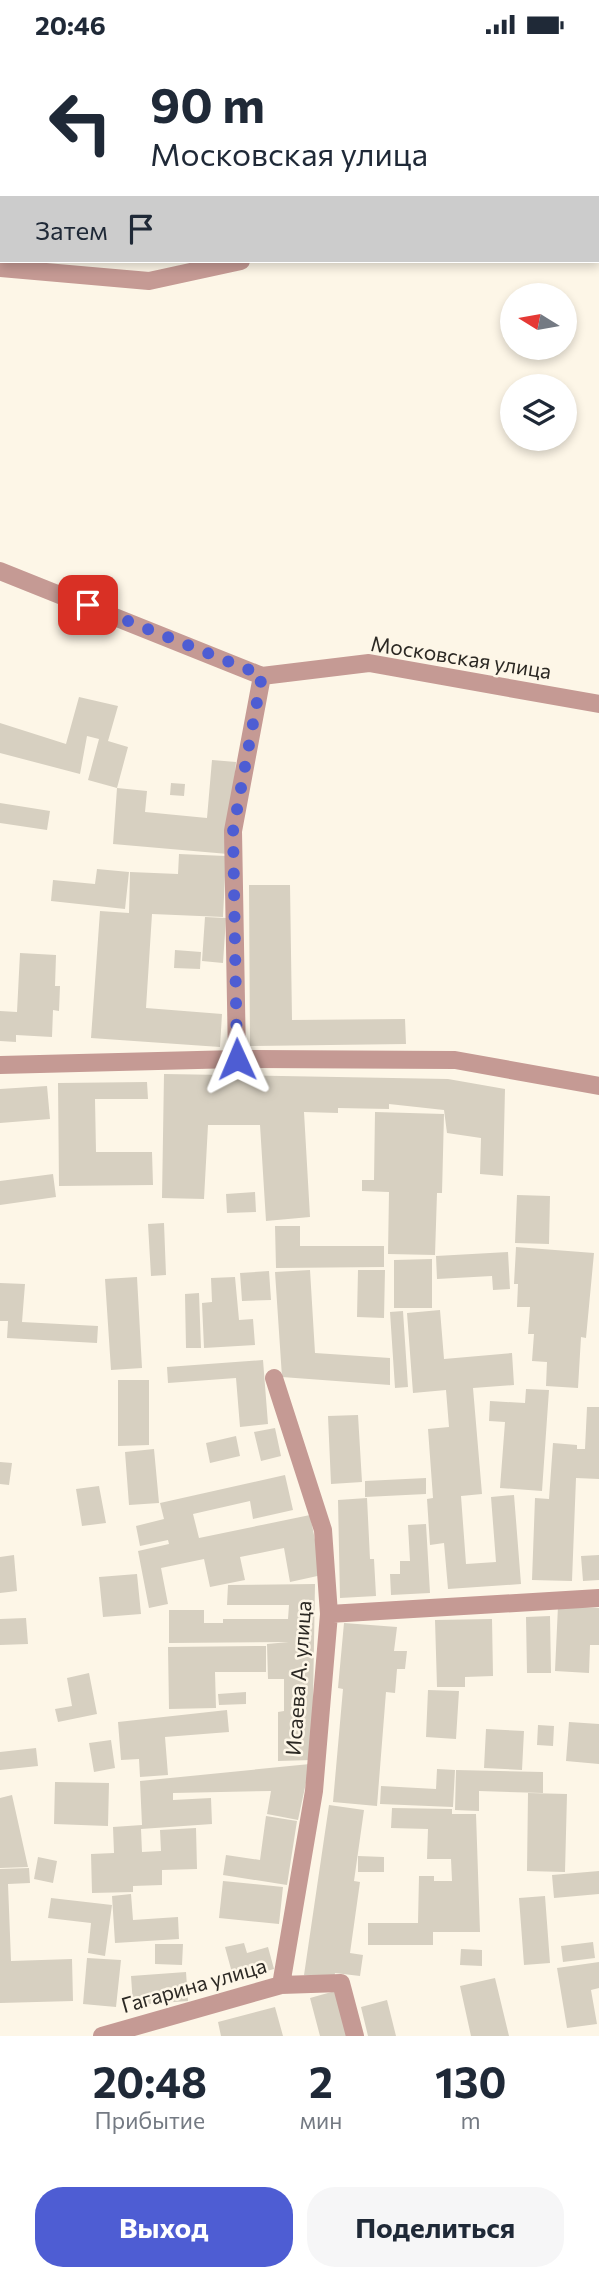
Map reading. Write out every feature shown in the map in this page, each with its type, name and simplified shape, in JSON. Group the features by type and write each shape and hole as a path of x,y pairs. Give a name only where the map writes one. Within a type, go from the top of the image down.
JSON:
{"street":[{"path":"0,268 149,281 232,263"},
{"name":"Московская улица","path":"0,571 262,675 369,663 599,703"},
{"path":"237,1059 233,831 262,675"},
{"path":"0,1065 237,1059 455,1060 599,1086"},
{"name":"Исаева А. улица","path":"274,1378 323,1529 329,1614 314,1791 281,1985"},
{"path":"329,1614 599,1598"},
{"name":"Гагарина улица","path":"102,2036 281,1985 341,1983 355,2036"}],"building":[{"path":"79,697 118,706 108,741 128,747 117,788 88,780 99,739 87,736 80,774 0,753 0,723 66,744"},
{"path":"212,760 236,762 228,854 113,844 117,788 147,791 145,812 207,818"},
{"path":"171,783 185,784 184,796 170,795"},
{"path":"0,803 50,811 47,830 0,823"},
{"path":"179,854 226,856 223,917 152,914 146,1008 222,1014 220,1047 91,1038 100,911 129,913 130,872 178,874"},
{"path":"97,869 129,872 125,909 51,901 53,880 95,884"},
{"path":"249,885 290,885 292,1020 405,1019 406,1044 250,1046"},
{"path":"205,917 226,918 223,963 202,961"},
{"path":"175,950 201,952 200,969 174,968"},
{"path":"20,953 56,955 55,986 60,986 59,1011 53,1010 52,1037 16,1035 16,1042 0,1041 0,1011 17,1012"},
{"path":"164,1074 448,1079 505,1089 503,1176 480,1174 481,1138 447,1133 444,1110 389,1104 389,1109 338,1108 338,1113 304,1112 310,1217 266,1221 260,1125 208,1125 204,1199 162,1198"},
{"path":"147,1082 148,1099 95,1099 96,1152 152,1152 153,1185 59,1186 58,1083"},
{"path":"47,1086 50,1119 0,1123 0,1089"},
{"path":"375,1112 444,1114 442,1193 437,1193 435,1255 388,1254 389,1192 362,1191 362,1180 374,1180"},
{"path":"53,1174 56,1197 0,1205 0,1181"},
{"path":"255,1192 256,1212 227,1213 226,1194"},
{"path":"517,1195 550,1196 549,1244 515,1243"},
{"path":"164,1223 166,1275 151,1276 148,1224"},
{"path":"275,1226 300,1226 300,1246 384,1246 384,1267 276,1268"},
{"path":"516,1247 594,1253 586,1338 581,1337 578,1388 546,1386 547,1362 532,1361 534,1334 528,1334 530,1307 517,1307 518,1284 514,1284"},
{"path":"508,1252 510,1289 493,1290 492,1276 437,1279 436,1256"},
{"path":"432,1259 432,1308 394,1308 394,1260"},
{"path":"310,1270 315,1353 390,1358 390,1385 282,1377 275,1272"},
{"path":"358,1270 385,1270 384,1318 357,1317"},
{"path":"269,1271 271,1300 242,1301 240,1273"},
{"path":"137,1277 142,1368 111,1370 105,1279"},
{"path":"235,1277 239,1320 253,1319 255,1345 204,1348 202,1303 212,1302 211,1278"},
{"path":"0,1283 25,1284 22,1322 98,1326 97,1343 7,1338 8,1321 0,1321"},
{"path":"199,1293 201,1348 186,1348 185,1294"},
{"path":"440,1310 444,1359 512,1353 514,1385 473,1388 482,1494 461,1496 466,1564 496,1562 491,1497 514,1495 521,1584 448,1589 444,1543 430,1545 427,1499 433,1498 428,1429 449,1427 446,1390 413,1393 407,1313"},
{"path":"403,1311 408,1387 395,1388 390,1312"},
{"path":"263,1360 268,1424 240,1427 236,1378 168,1383 167,1367"},
{"path":"118,1380 149,1380 149,1445 118,1446"},
{"path":"526,1389 549,1390 542,1491 500,1488 505,1422 489,1421 490,1401 525,1403"},
{"path":"587,1407 599,1407 599,1479 576,1478 572,1581 532,1580 535,1498 549,1499 553,1443 577,1445 577,1449 585,1449"},
{"path":"358,1415 362,1482 331,1484 328,1416"},
{"path":"275,1428 281,1456 261,1461 254,1432"},
{"path":"236,1436 240,1456 210,1463 206,1443"},
{"path":"154,1449 159,1503 129,1505 125,1452"},
{"path":"0,1462 12,1463 9,1485 0,1484"},
{"path":"285,1475 293,1510 253,1519 250,1501 193,1514 199,1538 310,1515 322,1575 290,1582 284,1548 240,1557 245,1580 210,1587 204,1559 161,1568 168,1604 149,1608 138,1551 169,1544 168,1540 140,1546 136,1526 164,1519 160,1503"},
{"path":"426,1478 426,1494 365,1497 365,1481"},
{"path":"99,1486 106,1523 82,1526 76,1489"},
{"path":"367,1498 370,1559 374,1559 376,1596 340,1598 338,1500"},
{"path":"426,1524 430,1593 391,1595 390,1574 400,1574 400,1561 410,1561 408,1525"},
{"path":"14,1555 17,1591 0,1593 0,1557"},
{"path":"599,1555 599,1580 583,1581 581,1556"},
{"path":"137,1574 141,1614 103,1617 99,1577"},
{"path":"315,1584 312,1760 278,1761 278,1712 284,1711 284,1679 268,1679 267,1644 289,1642 169,1643 169,1610 204,1610 204,1623 223,1623 223,1619 288,1619 289,1605 227,1605 228,1585"},
{"path":"558,1606 599,1608 599,1645 590,1645 589,1673 555,1671"},
{"path":"550,1616 551,1673 527,1673 526,1617"},
{"path":"26,1618 28,1644 0,1645 0,1619"},
{"path":"492,1619 493,1676 465,1677 465,1687 437,1687 435,1620"},
{"path":"344,1623 397,1627 394,1651 407,1651 405,1669 397,1669 395,1693 386,1692 377,1806 333,1802 343,1689 338,1688"},
{"path":"266,1646 266,1672 215,1672 216,1708 169,1709 168,1647"},
{"path":"89,1673 97,1714 58,1722 55,1709 72,1706 67,1678"},
{"path":"428,1690 459,1691 456,1739 426,1737"},
{"path":"246,1692 246,1704 219,1705 218,1694"},
{"path":"227,1710 229,1732 165,1737 168,1775 140,1777 139,1759 121,1760 118,1722"},
{"path":"569,1722 599,1724 599,1764 566,1761"},
{"path":"538,1725 554,1726 553,1746 537,1745"},
{"path":"486,1729 524,1731 522,1770 484,1768"},
{"path":"111,1740 115,1768 94,1772 89,1743"},
{"path":"36,1748 38,1766 0,1770 0,1752"},
{"path":"310,1764 298,1820 267,1814 271,1791 173,1793 173,1800 211,1798 212,1824 141,1829 142,1852 161,1851 160,1830 196,1828 197,1869 162,1870 162,1885 133,1886 133,1892 92,1893 91,1854 114,1853 113,1827 142,1825 140,1781"},
{"path":"437,1769 455,1770 453,1807 380,1804 381,1786 436,1789"},
{"path":"456,1770 543,1772 543,1793 479,1791 479,1811 455,1810"},
{"path":"55,1782 109,1783 108,1826 54,1824"},
{"path":"528,1793 567,1794 565,1872 527,1871"},
{"path":"12,1795 28,1867 0,1868 0,1798"},
{"path":"329,1805 364,1810 354,1881 360,1882 350,1953 363,1955 360,1976 335,1973 334,1979 304,1975"},
{"path":"392,1808 452,1809 452,1814 476,1814 480,1932 433,1932 433,1945 368,1945 368,1923 418,1923 419,1876 434,1876 434,1881 452,1881 451,1859 427,1859 428,1829 391,1828"},
{"path":"266,1816 297,1821 287,1885 223,1875 226,1855 260,1860"},
{"path":"358,1856 384,1857 384,1872 358,1872"},
{"path":"38,1857 57,1861 53,1883 34,1879"},
{"path":"29,1868 30,1883 8,1884 11,1961 72,1959 73,2001 0,2003 0,1869"},
{"path":"599,1871 599,1894 554,1898 552,1875"},
{"path":"223,1881 283,1887 279,1924 219,1918"},
{"path":"131,1894 133,1920 178,1917 179,1939 115,1943 112,1896"},
{"path":"545,1896 550,1963 524,1965 519,1898"},
{"path":"51,1898 112,1905 105,1956 88,1953 91,1923 48,1918"},
{"path":"593,1942 595,1958 563,1962 561,1946"},
{"path":"244,1943 247,1953 268,1947 274,1969 234,1980 225,1947"},
{"path":"155,1944 183,1944 182,1965 155,1964"},
{"path":"461,1949 482,1950 482,1966 460,1965"},
{"path":"87,1958 121,1960 116,2007 83,2004"},
{"path":"599,1962 599,1988 591,1990 597,2024 567,2028 557,1968"},
{"path":"186,1972 188,2001 133,2005 131,1976"},
{"path":"495,1978 509,2036 471,2036 460,1986"},
{"path":"335,1991 347,2036 320,2036 310,1998"},
{"path":"387,2000 396,2036 368,2036 361,2007"},
{"path":"275,2007 283,2036 221,2036 218,2022"}],"route":[{"path":"88,605 262,675 233,831 237,1059"}]}
